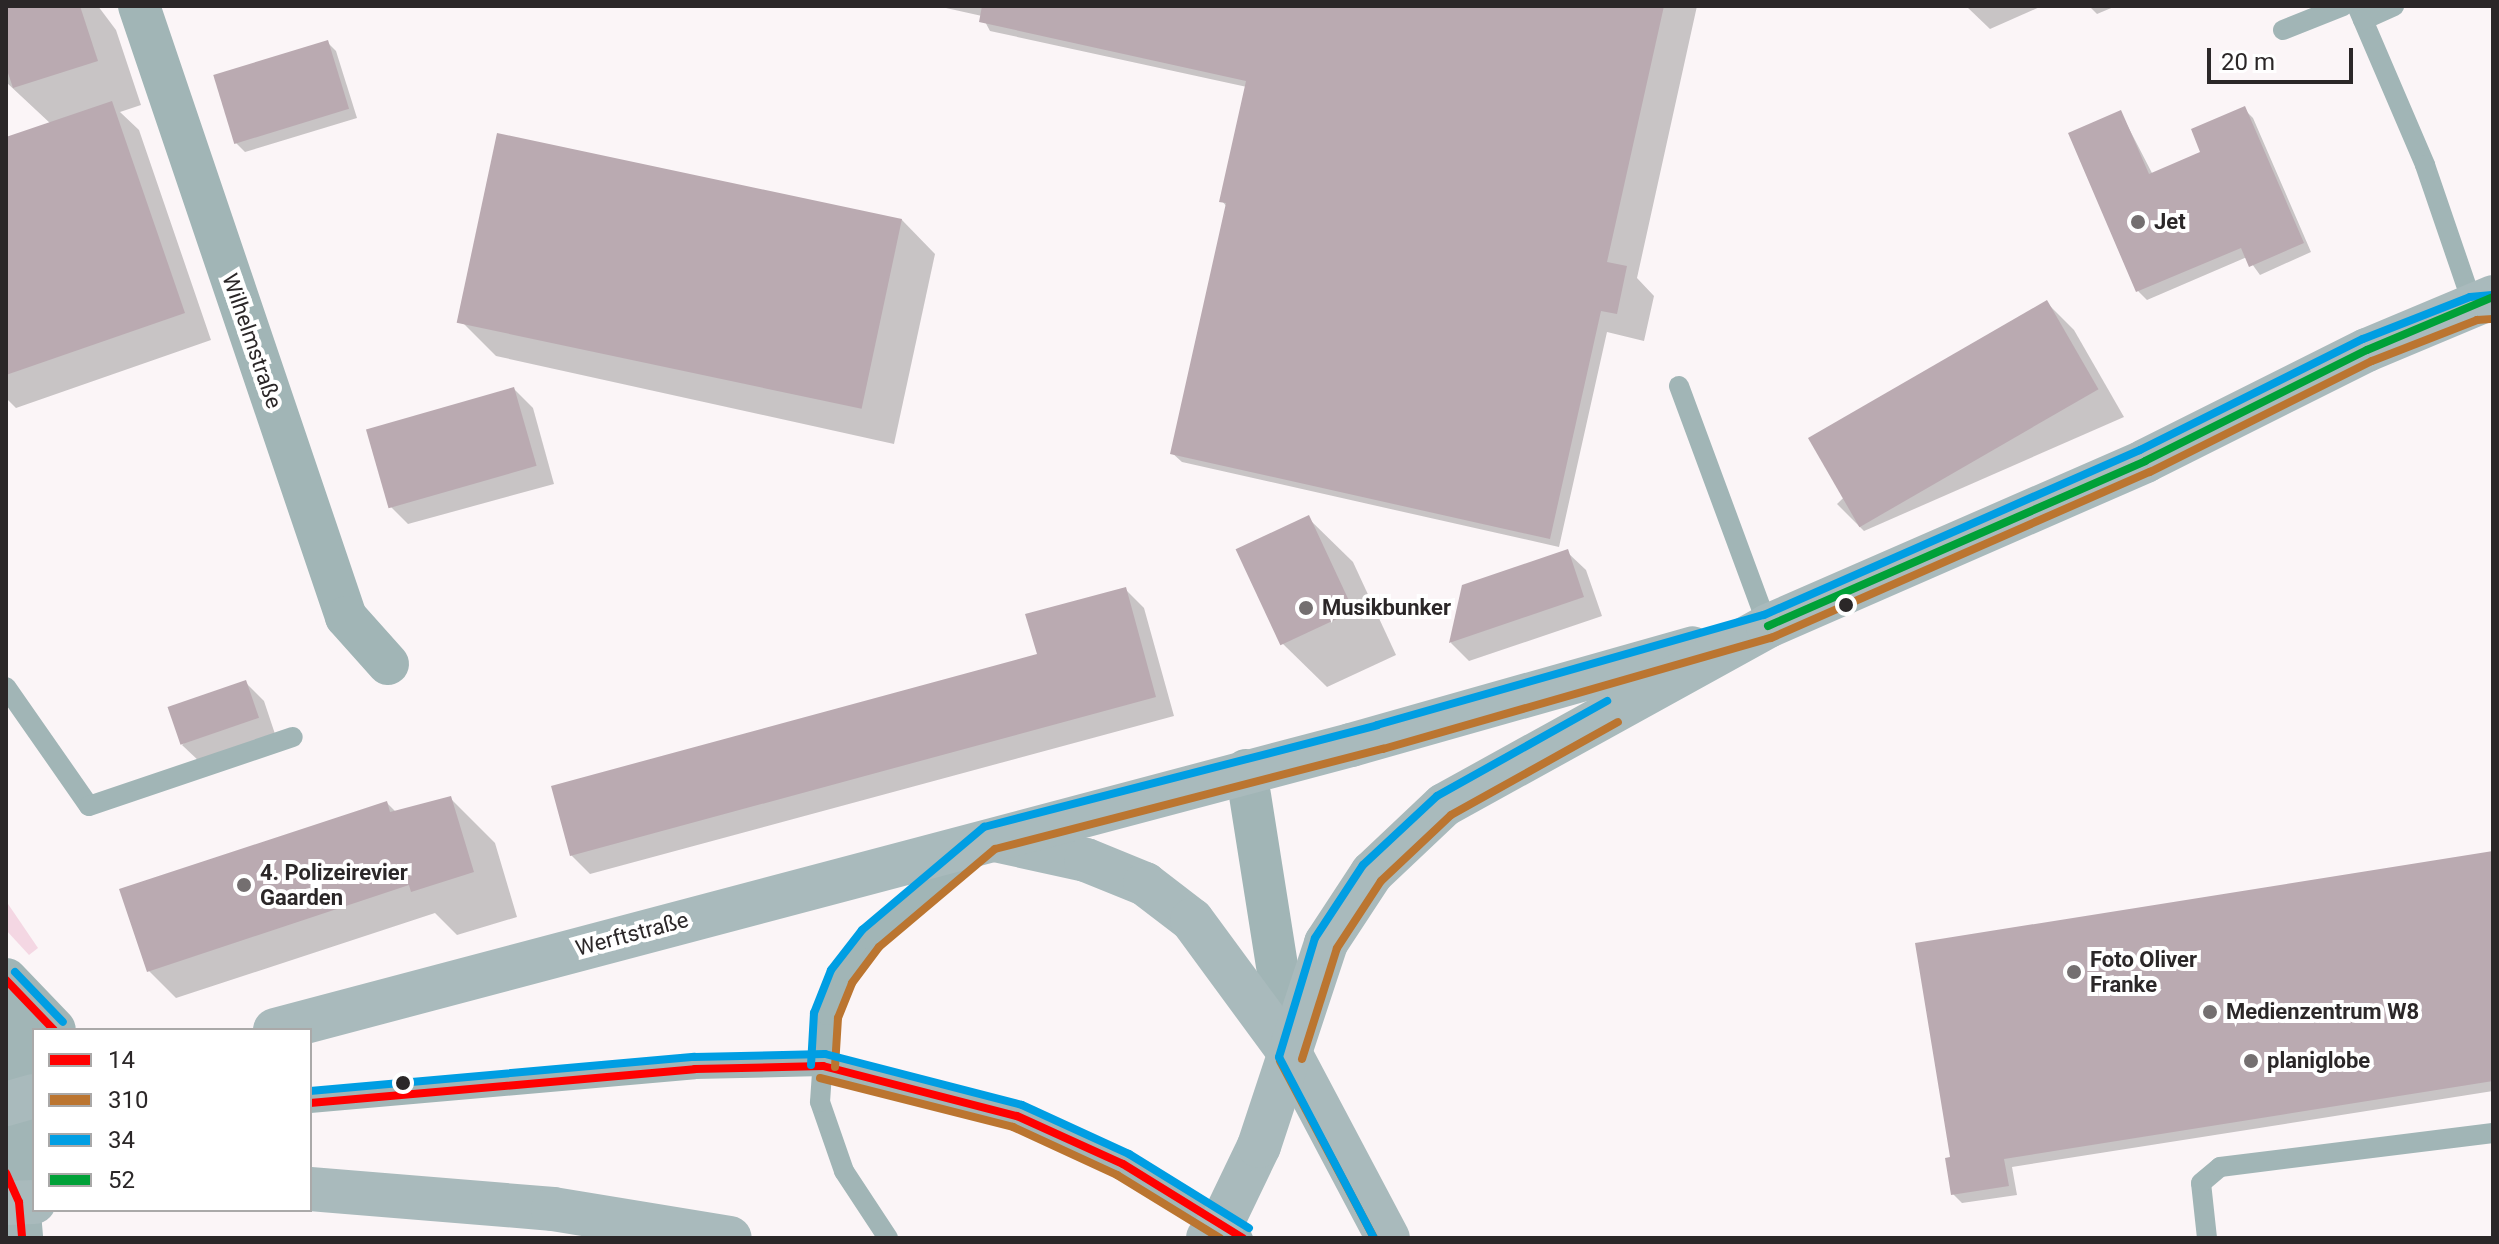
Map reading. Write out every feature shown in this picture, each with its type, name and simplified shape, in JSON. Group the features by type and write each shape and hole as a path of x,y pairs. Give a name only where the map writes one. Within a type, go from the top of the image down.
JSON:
{"main road":[{"name":"Werftstraße","path":"1225,1232 1291,1055 1326,943 1372,873 1444,805 1768,626 2145,461 2367,350 2487,304"},
{"name":"Werftstraße","path":"282,1028 1246,770 1768,626"},
{"name":"Werftstraße","path":"989,838 1086,860 1145,884 1192,920 1291,1055"},
{"path":"1291,1055 1388,1238"},
{"path":"312,1189 553,1209 730,1238"}],"street":[{"name":"Wilhelmstraße","path":"139,6 346,617 388,664"},
{"name":"Werftstraße","path":"1246,770 1291,1055"},
{"path":"11,987 52,1028"},
{"path":"11,987 19,1104 20,1202"}],"lane":[{"path":"2283,30 2343,6"},
{"path":"2394,6 2360,13 2487,304"},
{"path":"1679,386 1768,626"},
{"path":"6,687 89,806 293,737"},
{"path":"888,1238 844,1171 820,1102 826,1015 841,977 870,939 989,838"},
{"name":"Werftstraße","path":"312,1103 695,1069 823,1066 1017,1116 1123,1164 1225,1232"},
{"path":"2207,1238 2201,1183 2220,1167 2493,1133"}],"shaded area":[{"path":"6,901 38,948 29,955 6,930"}],"building":[{"path":"6,6 80,6 98,61 13,88 6,67"},
{"path":"982,6 1664,6 1607,262 1627,266 1617,314 1601,311 1550,539 1170,454 1226,203 1219,202 1246,81 979,22"},
{"path":"328,40 349,109 234,144 213,75"},
{"path":"112,101 185,313 6,375 6,137"},
{"path":"2245,106 2304,243 2249,267 2241,248 2136,292 2068,133 2121,110 2149,174 2200,152 2191,129"},
{"path":"497,133 902,219 862,409 457,323"},
{"path":"2047,300 2098,389 1859,527 1808,438"},
{"path":"514,387 537,466 389,508 366,429"},
{"path":"1309,515 1354,611 1280,645 1236,549"},
{"path":"1568,549 1584,597 1449,643 1462,585"},
{"path":"1126,587 1156,697 570,856 551,786 1037,654 1025,614"},
{"path":"246,680 259,718 181,745 168,707"},
{"path":"451,796 474,872 411,892 409,885 147,972 119,889 387,801 390,812"},
{"name":"Medienzentrum W8","path":"2493,851 2493,1081 2004,1159 2009,1186 1951,1195 1945,1158 1950,1157 1915,943"}],"transit line":[{"name":"34","path":"811,1065 814,1013 831,970 862,930 984,827 1377,725 1764,615 2140,450 2363,339 2470,297 2492,295"},
{"name":"52","path":"1768,626 2145,461 2367,350 2493,297"},
{"name":"310","path":"835,1067 838,1018 852,983 879,947 995,849 1383,749 1771,638 2150,472 2372,361 2477,320 2493,319"},
{"name":"34","path":"1374,1238 1279,1057 1315,938 1363,865 1437,796 1607,701"},
{"name":"310","path":"1302,1059 1337,948 1381,881 1451,815 1618,722"},
{"name":"34","path":"15,972 63,1022"},
{"name":"14","path":"6,980 52,1028"},
{"name":"34","path":"312,1091 694,1057 825,1054 1022,1105 1129,1154 1249,1228"},
{"name":"310","path":"1280,1061 1374,1238"},
{"name":"14","path":"312,1103 695,1069 823,1066 1017,1116 1123,1164 1243,1238"},
{"name":"310","path":"820,1078 1013,1127 1117,1175 1220,1238"},
{"name":"14","path":"6,1173 19,1202 22,1238"}],"place":[{"name":"Jet","path":"2138,222"},
{"name":"Musikbunker","path":"1306,608"},
{"name":"4. Polizeirevier Gaarden","path":"244,885"},
{"name":"Foto Oliver Franke","path":"2074,972"},
{"name":"Medienzentrum W8","path":"2210,1012"},
{"name":"planiglobe","path":"2251,1061"}]}
